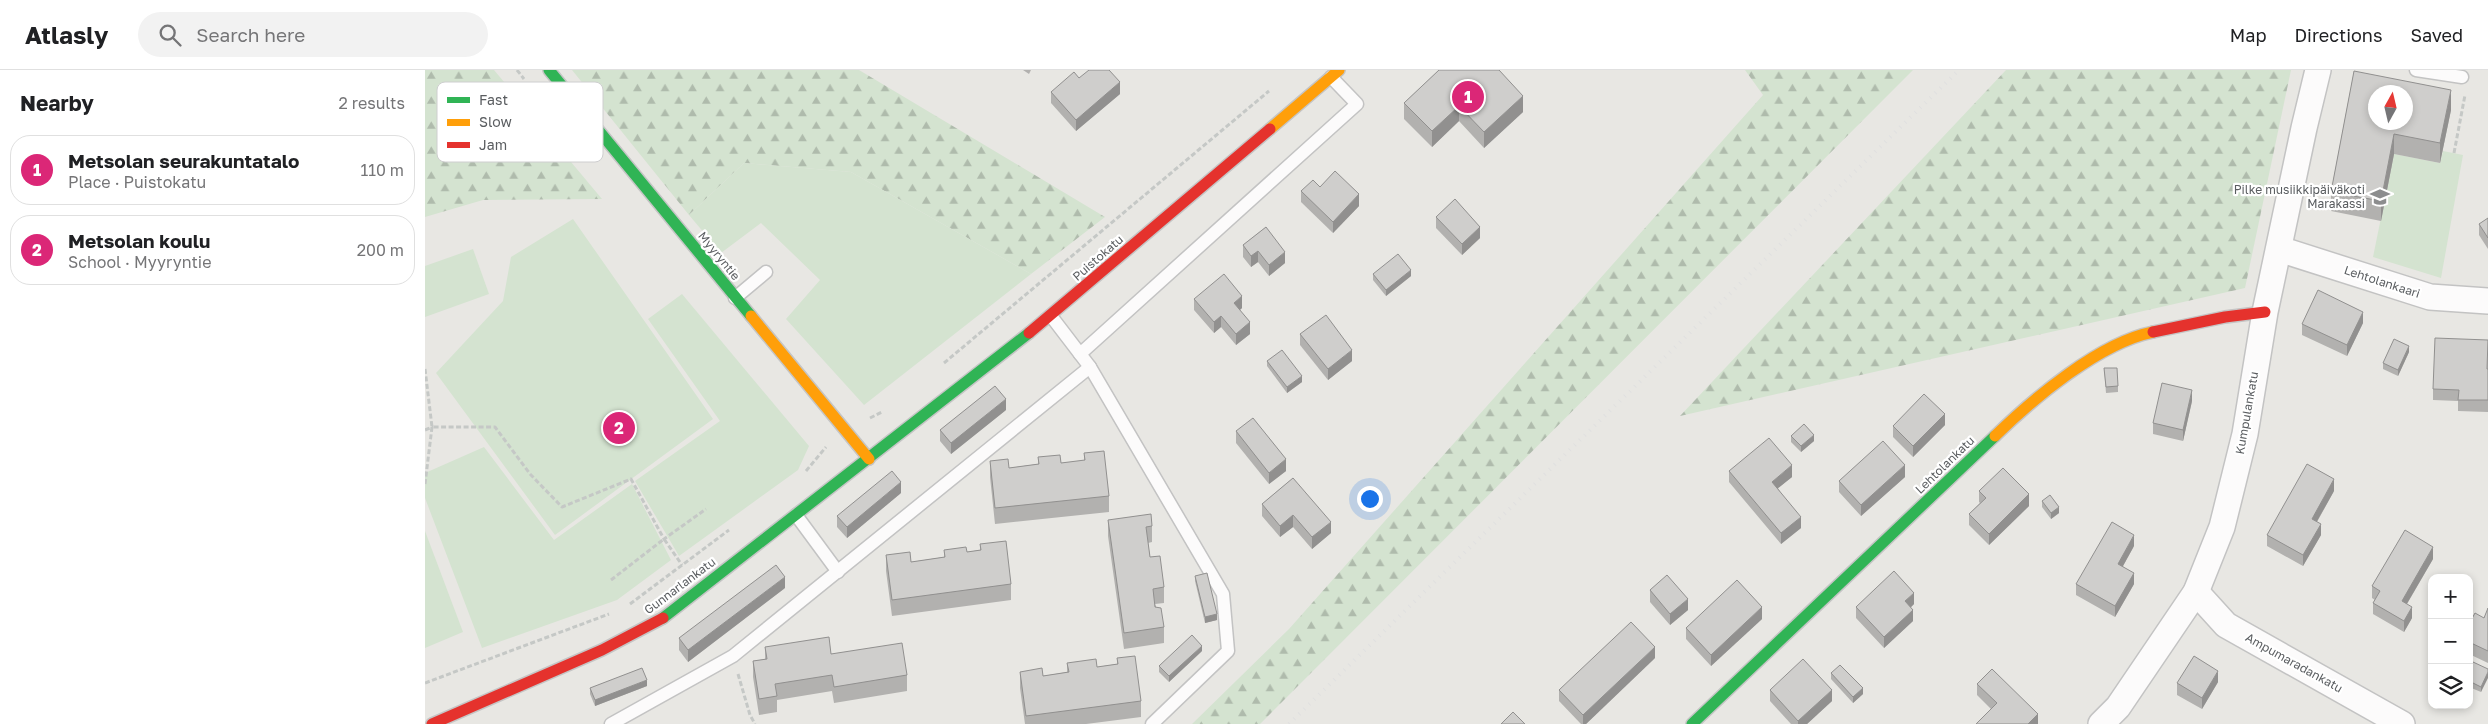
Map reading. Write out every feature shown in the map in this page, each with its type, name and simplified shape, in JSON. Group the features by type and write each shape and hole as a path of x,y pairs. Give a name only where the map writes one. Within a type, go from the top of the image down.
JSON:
{"street":[{"name":"Myyryntie","path":"549,70 559,82"},
{"name":"Kumpulankatu","path":"2101,724 2118,707 2196,592 2222,527 2245,434 2265,312 2318,70"},
{"name":"Puistokatu","path":"869,459 1051,316 1334,73"},
{"name":"Myyryntie","path":"603,136 869,459"},
{"name":"Lehtolankaari","path":"2279,249 2430,298 2488,301"},
{"name":"Lehtolankatu","path":"1692,724 2027,405 2088,360 2141,334 2225,317 2265,312"},
{"name":"Gunnarlankatu","path":"432,724 446,721 602,650 659,621 869,459"},
{"name":"Ampumaradankatu","path":"2196,592 2226,625 2402,724"}],"lane":[{"path":"2416,70 2462,77"},
{"path":"1080,354 1357,104 1334,73"},
{"path":"735,298 766,272"},
{"path":"1051,316 1090,367 1223,594 1228,651 1152,724"},
{"path":"611,724 733,656 1090,367"},
{"path":"796,515 837,572"}],"path":[{"path":"2454,153 2467,86 2462,77"},
{"path":"943,364 1272,89"},
{"path":"425,369 433,428 425,484"},
{"path":"804,474 829,444 844,430 889,408"},
{"path":"425,430 433,428 495,427 530,474 562,508 631,479 664,539 681,565"},
{"path":"611,580 706,509"},
{"path":"623,609 735,526"},
{"path":"425,683 614,612"},
{"path":"733,656 750,715 755,724"}],"green space":[{"path":"425,70 494,70 504,82 437,82 437,162 571,162 602,199 483,200 425,217"},
{"path":"572,70 859,70 1105,217 1031,274 851,172 744,163 689,215 603,108 603,82 582,82"},
{"path":"1745,70 1913,70 1260,724 1192,724 1289,629 1763,95"},
{"path":"2006,70 2291,70 2245,288 1680,416"},
{"path":"2443,151 2463,155 2441,278 2373,257 2394,154 2440,163"},
{"path":"744,163 851,172 1031,274 864,405 786,319 820,280 761,223 721,253 689,215"},
{"path":"573,219 713,419 555,535 436,373 503,301 511,257"},
{"path":"473,249 489,294 425,317 425,266"},
{"path":"682,294 809,446 798,470 679,556 635,481 720,421 648,319"},
{"path":"484,447 554,540 632,484 671,560 617,600 482,648 425,498 425,473"},
{"path":"425,531 463,632 425,648"}],"building":[{"path":"1089,70 1109,70 1120,82 1076,120 1051,92 1074,72 1079,78"},
{"path":"1439,70 1499,70 1523,96 1484,132 1459,106 1432,131 1404,103"},
{"path":"2354,71 2451,90 2440,143 2394,134 2381,201 2331,192"},
{"path":"1335,171 1359,194 1333,222 1301,191 1313,180 1320,187"},
{"path":"1455,199 1480,227 1462,244 1436,217"},
{"path":"2488,218 2488,238 2479,224"},
{"path":"1266,227 1285,252 1269,265 1258,251 1251,256 1243,245"},
{"path":"1398,254 1411,270 1386,290 1373,274"},
{"path":"1224,274 1242,296 1234,303 1250,322 1236,334 1221,316 1214,322 1194,299"},
{"path":"2318,290 2363,312 2347,345 2302,324"},
{"path":"1326,315 1352,350 1328,369 1300,334"},
{"path":"2435,338 2488,340 2488,400 2458,400 2459,390 2433,389"},
{"path":"2394,339 2409,346 2398,370 2383,363"},
{"path":"1282,350 1302,376 1287,387 1267,361"},
{"path":"2104,368 2117,368 2118,386 2106,387"},
{"path":"2162,383 2192,390 2183,430 2153,423"},
{"path":"995,386 1006,399 951,443 940,430"},
{"path":"1924,394 1945,414 1913,446 1893,426"},
{"path":"1253,418 1286,459 1269,473 1236,431"},
{"path":"1804,424 1814,435 1801,446 1791,436"},
{"path":"1769,438 1792,465 1772,482 1801,517 1781,533 1729,471"},
{"path":"1883,441 1905,465 1861,505 1839,481"},
{"path":"1104,451 1109,496 995,508 990,461 1008,459 1009,468 1039,464 1038,457 1060,455 1061,463 1085,460 1084,453"},
{"path":"2307,464 2334,479 2312,519 2321,524 2303,555 2267,535"},
{"path":"2003,468 2029,494 1989,534 1969,514 1986,498 1979,491"},
{"path":"892,471 901,482 847,527 837,516"},
{"path":"1293,478 1331,522 1312,537 1293,515 1280,526 1262,504"},
{"path":"2050,495 2059,507 2051,513 2042,501"},
{"path":"1151,514 1152,526 1146,527 1150,557 1160,556 1164,587 1153,589 1155,607 1161,608 1164,627 1124,633 1108,520"},
{"path":"2112,522 2134,535 2118,564 2134,573 2115,606 2076,584"},
{"path":"2405,530 2433,547 2402,601 2412,607 2404,621 2373,603 2380,591 2372,586"},
{"path":"1006,541 1011,584 892,600 886,555 910,552 911,562 945,557 944,550 966,547 967,552 981,550 980,544"},
{"path":"776,565 785,577 688,650 679,638"},
{"path":"1894,571 1914,593 1905,601 1913,610 1884,637 1856,607"},
{"path":"1207,573 1217,614 1205,617 1195,576"},
{"path":"1667,575 1688,599 1670,614 1650,590"},
{"path":"1737,580 1762,607 1711,655 1686,628"},
{"path":"2488,608 2488,651 2473,644 2473,617 2475,613 2484,618"},
{"path":"1631,622 1655,647 1583,715 1559,690"},
{"path":"1192,635 1202,646 1169,676 1159,666"},
{"path":"829,637 831,654 902,643 907,675 834,687 832,675 775,684 777,696 759,699 753,661 767,659 765,647"},
{"path":"1135,656 1141,701 1026,716 1020,672 1042,668 1043,676 1069,672 1067,663 1096,659 1097,667 1118,664 1117,658"},
{"path":"2194,656 2218,671 2202,698 2177,683"},
{"path":"1803,659 1832,690 1798,721 1770,690"},
{"path":"2473,662 2488,669 2481,687 2473,683"},
{"path":"1840,665 1863,688 1853,697 1831,673"},
{"path":"642,668 647,680 595,700 590,688"},
{"path":"1992,669 2038,714 2028,724 1976,724 1997,703 1977,684"},
{"path":"1513,712 1525,724 1501,724"}],"railway":[{"path":"1289,724 1959,70"}],"traffic: fast":[{"path":"549,70 559,82"},
{"path":"603,136 751,316"},
{"path":"663,618 1029,333"},
{"path":"1692,724 1995,436"}],"traffic: slow":[{"path":"1270,129 1339,70"},
{"path":"751,316 869,459"},
{"path":"1995,436 2029,405 2068,374 2111,348 2132,338 2153,332"}],"traffic: jam":[{"path":"1029,333 1270,129"},
{"path":"2153,332 2225,317 2265,312"},
{"path":"432,724 602,650 663,618"}],"place":[{"name":"Metsolan seurakuntatalo","path":"1468,97"},
{"name":"Pilke musiikkipäiväkoti Marakassi","path":"2380,197"},
{"name":"Metsolan koulu","path":"619,428"}]}
